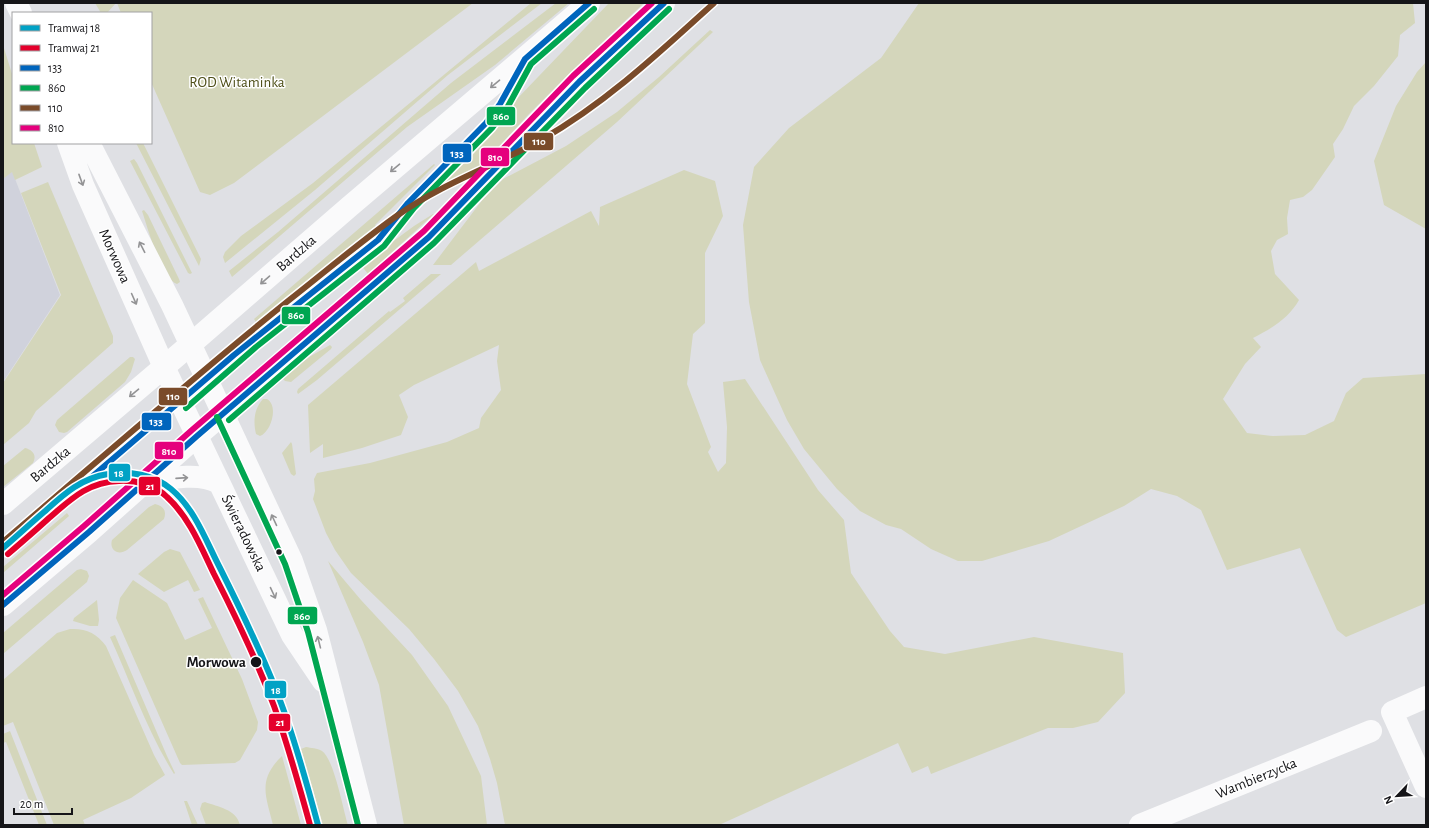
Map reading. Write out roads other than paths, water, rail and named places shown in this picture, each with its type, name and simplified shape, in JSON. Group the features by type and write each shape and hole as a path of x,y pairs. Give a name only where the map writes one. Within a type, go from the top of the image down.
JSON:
{"street":[{"path":"16,3 20,12"},
{"name":"Bardzka","path":"3,504 164,368 349,207 590,3"},
{"path":"3,605 429,237 578,82 664,3"},
{"name":"Morwowa","path":"68,144 83,185 164,368"},
{"name":"Morwowa","path":"90,144 191,344"},
{"name":"Świeradowska","path":"191,344 292,561 316,630 366,825"},
{"name":"Świeradowska","path":"164,368 292,635 332,693"},
{"path":"144,483 172,478 193,477 213,479 219,483"},
{"path":"1426,697 1392,712 1426,787"},
{"name":"Wambierzycka","path":"1140,825 1371,731"}],"tram line":[{"name":"18","path":"3,548 65,494 89,479 108,474 133,473 157,480 171,489 187,506 199,526 260,652 292,733 318,825"},
{"name":"21","path":"8,554 57,511 73,498 89,488 108,482 132,481 151,486 167,497 182,514 194,533 253,656 274,706 310,825"}],"place":[{"name":"Morwowa","path":"256,662"}],"park label":[{"name":"ROD Witaminka","path":"237,82"}]}
